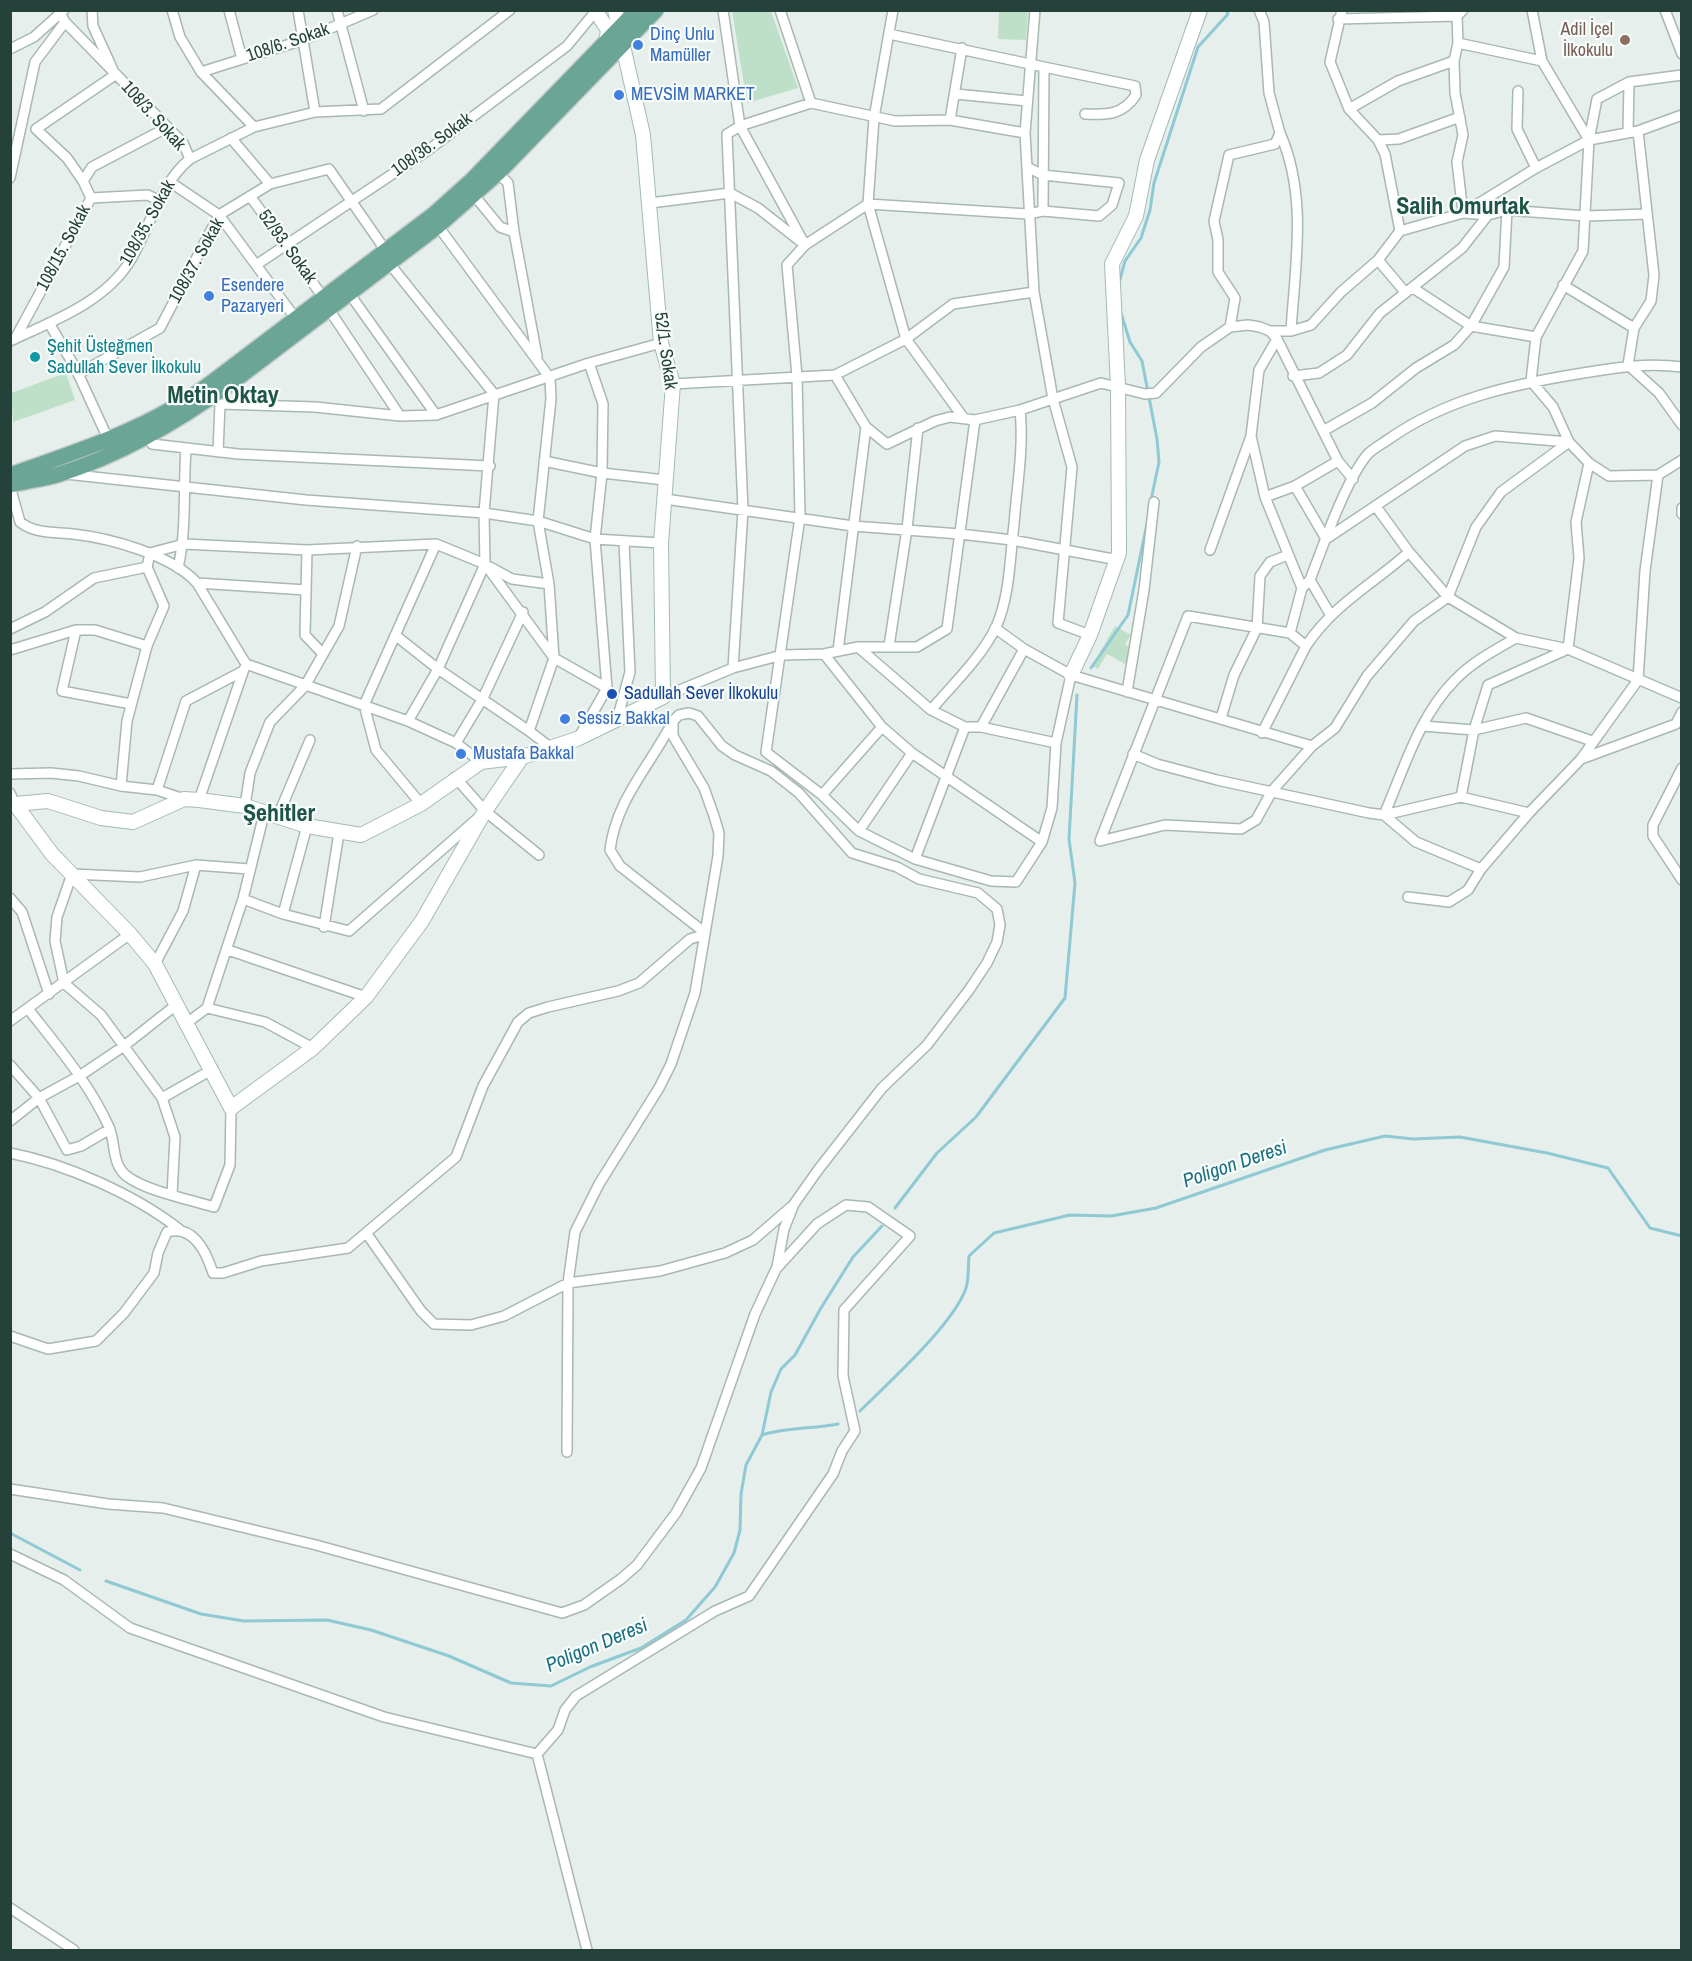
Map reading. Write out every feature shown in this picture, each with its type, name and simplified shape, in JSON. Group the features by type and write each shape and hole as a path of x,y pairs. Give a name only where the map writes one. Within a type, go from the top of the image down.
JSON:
{"main road":[{"path":"326,302 349,293 472,180 622,30 656,10"},
{"path":"10,475 109,441 190,398 388,257 438,226 498,173 604,65 622,30"},
{"path":"10,485 60,474 108,456 199,406 298,322"}],"street":[{"name":"108/3. Sokak","path":"92,10 93,26 115,75"},
{"path":"172,10 180,36 201,72 254,127"},
{"path":"229,10 242,59"},
{"path":"298,10 315,112"},
{"path":"337,10 339,25 364,111"},
{"name":"108/6. Sokak","path":"201,72 303,39 373,10"},
{"name":"108/35. Sokak","path":"13,340 104,292 130,262 170,182 181,166 190,159 254,127 315,112 381,109 510,10"},
{"path":"723,10 740,126 805,245"},
{"path":"780,10 811,103"},
{"path":"893,10 874,118 868,204 906,339 963,417"},
{"path":"1035,10 1025,133 1034,292 1053,399 1072,467 1058,623 1090,635"},
{"path":"1027,167 1043,175 1119,183 1112,205 1099,216 1043,211 1028,214 868,204 805,245 787,265 797,376 800,517 782,655 766,752 822,795 860,831 915,859 992,881 1017,882 1042,842 1052,808 1056,743 1071,675 1090,635 1118,560 1120,489 1118,386 1112,264 1136,216 1147,160 1200,10"},
{"path":"1259,10 1264,22 1269,93 1280,133 1291,160 1300,225 1292,331"},
{"path":"1532,10 1542,61 1589,140"},
{"path":"1665,10 1682,54"},
{"path":"595,11 622,30"},
{"name":"108/36. Sokak","path":"256,265 427,151 567,46 595,11"},
{"path":"616,11 622,30"},
{"path":"1400,231 1386,154 1378,140 1349,109 1330,62 1340,15 1460,13 1454,61 1455,93 1463,135 1456,162 1463,213"},
{"name":"108/3. Sokak","path":"63,15 115,75 183,143 190,159"},
{"path":"10,49 34,37 63,15"},
{"path":"10,178 35,62 63,15"},
{"name":"52/1. Sokak","path":"622,30 644,135 661,343 672,384 665,480 666,499 661,543 663,697"},
{"path":"889,34 1135,86 1136,95 1122,110 1102,115 1084,114"},
{"path":"1458,43 1542,61"},
{"path":"950,120 962,48"},
{"path":"1349,109 1398,81 1454,61"},
{"path":"604,65 618,64 631,75"},
{"path":"1043,211 1044,67"},
{"path":"83,181 67,158 36,129 115,75"},
{"path":"1682,75 1629,82 1597,99 1589,140 1586,216 1582,250 1536,337 1531,381 1553,407 1569,442 1589,463 1609,476 1658,475 1682,460"},
{"path":"1628,365 1634,328 1651,301 1654,275 1647,214 1633,132 1629,82"},
{"path":"1518,91 1517,129 1536,168"},
{"path":"956,94 1027,101"},
{"path":"733,668 743,510 726,134 740,126 811,103 895,121 950,120 1025,133"},
{"path":"835,375 866,427 887,444 918,428 950,417 975,420 1020,410 1101,383 1145,394 1156,393 1200,347 1230,327 1248,325 1273,335 1311,325 1341,292 1378,260 1400,231 1463,213 1536,168 1589,140 1633,132 1682,115"},
{"path":"1378,140 1399,139 1460,117"},
{"name":"108/15. Sokak","path":"13,340 91,198 83,181 92,167 166,128"},
{"path":"1230,327 1235,298 1218,272 1218,240 1214,221 1225,164 1229,155 1275,144 1280,133"},
{"path":"231,138 270,184"},
{"name":"108/37. Sokak","path":"78,374 160,328 219,215 270,184 329,169 352,201"},
{"path":"498,173 508,183 514,232 537,358"},
{"path":"170,182 219,215 298,322"},
{"path":"650,203 730,193 758,208 805,245"},
{"path":"473,194 500,227 514,232"},
{"path":"91,198 148,195 160,201"},
{"name":"52/93. Sokak","path":"250,196 326,302 400,416"},
{"path":"352,201 388,257 494,394 490,466 484,513 485,564 438,669 408,721"},
{"path":"1463,213 1488,215 1507,210 1586,216 1647,214"},
{"path":"1323,430 1372,403 1416,368 1454,345 1470,326 1504,267 1507,210"},
{"path":"1293,376 1319,373 1347,355 1380,313 1462,248 1488,215"},
{"path":"438,226 550,378 551,399 538,521 549,584 554,658 529,731"},
{"path":"1378,260 1409,290 1470,326 1536,337"},
{"path":"1563,285 1634,328"},
{"path":"672,384 835,375 906,339 952,304 1034,292"},
{"path":"349,293 436,415"},
{"path":"49,323 78,374 109,441"},
{"path":"1273,335 1338,461 1353,479"},
{"path":"1210,550 1251,436 1259,370 1273,335"},
{"path":"218,452 220,404 315,406 400,416 436,415 589,363 661,343"},
{"path":"578,739 607,688 595,539 602,473 603,404 589,363"},
{"path":"1290,633 1302,588 1310,580 1353,479 1367,454 1417,419 1476,395 1531,381 1628,365 1660,364 1682,367"},
{"path":"1628,365 1659,393 1682,425"},
{"path":"931,710 966,670 995,628 1009,572 1022,445 1020,410"},
{"path":"10,774 70,775 122,786 157,790 184,800 245,806 270,816 308,826 361,835 421,804 455,777 481,762 522,757 578,739 663,697 733,668 782,655 824,654 858,647 917,647 947,629 975,420"},
{"path":"838,651 866,427"},
{"path":"889,646 907,529 918,428"},
{"path":"1251,436 1265,497 1302,588"},
{"path":"1326,539 1377,508 1465,446 1495,436 1569,442"},
{"path":"1306,646 1290,633 1188,616 1100,841 1165,825 1241,829 1256,820 1272,791 1312,746 1335,728 1367,676 1414,621 1448,597 1476,527 1501,492 1569,442"},
{"path":"152,444 218,452 490,466"},
{"path":"178,568 184,543 183,487 186,448"},
{"path":"544,461 602,473 665,480"},
{"path":"1265,497 1295,486 1338,461"},
{"path":"1568,649 1578,558 1576,522 1589,463"},
{"path":"60,474 484,513 538,521 595,539 661,543"},
{"path":"1408,897 1449,902 1468,890 1481,869 1529,813 1581,759 1638,680 1645,571 1658,475"},
{"path":"10,485 20,522 30,530 76,534 150,553 178,568 197,583 245,668 408,721 456,743 481,762"},
{"path":"1295,486 1326,539"},
{"path":"666,499 853,526 1012,540 1118,560"},
{"path":"1127,692 1143,601 1154,502"},
{"path":"1377,508 1409,552 1448,597 1516,638 1568,649 1682,698"},
{"path":"1682,508 1682,514"},
{"path":"617,720 630,672 624,542"},
{"path":"150,553 184,543 307,550 436,544 485,564 512,579 549,584"},
{"path":"421,804 376,750 364,705 436,544"},
{"path":"245,806 249,772 270,722 305,686 339,626 357,546"},
{"path":"307,550 305,635 323,654"},
{"path":"1262,733 1306,646 1330,614 1380,578 1409,552"},
{"path":"122,786 127,721 147,646 164,606 147,567 150,553"},
{"path":"1221,718 1234,675 1257,628 1260,576 1270,562 1288,555"},
{"path":"485,564 524,612 554,658 607,688"},
{"path":"10,629 62,602 94,578 147,567"},
{"path":"1310,580 1330,614"},
{"path":"197,583 306,590"},
{"path":"456,743 483,698 524,612"},
{"path":"995,628 1024,649 1071,675 1312,746"},
{"path":"10,650 76,630 95,630 147,646"},
{"path":"76,630 63,691 131,704"},
{"path":"395,635 438,669 483,698 550,747"},
{"path":"1384,815 1423,726 1437,702 1455,680 1485,656 1516,638"},
{"path":"858,647 931,710 965,727 981,727 1056,743"},
{"path":"981,727 1024,649"},
{"path":"1461,797 1474,730 1488,685 1568,649"},
{"path":"824,654 882,727 912,753 1042,842"},
{"path":"157,790 186,701 245,668"},
{"path":"199,800 245,668"},
{"path":"367,1234 421,1311 434,1324 471,1325 504,1316 567,1282 660,1271 725,1253 753,1240 794,1204 882,1088 927,1044 969,990 997,942 1000,925 997,909 978,893 919,879 897,867 852,853 799,793 771,771 735,755 722,746 698,716 688,712 679,715 673,721 620,808 613,826 610,850 620,866 703,934"},
{"path":"1581,759 1676,724 1682,712"},
{"path":"1423,726 1474,730 1526,718 1592,741"},
{"path":"567,1452 567,1282 575,1232 599,1184 659,1088 671,1064 695,993 719,832 704,788 673,736 673,721"},
{"path":"822,795 882,727"},
{"path":"915,859 965,727"},
{"path":"188,1022 207,1008 228,950 249,869 270,816 310,740"},
{"path":"860,831 912,753"},
{"path":"1133,754 1157,764 1384,815 1461,797 1529,813"},
{"path":"231,1108 313,1048 366,997 422,921 485,811 522,757"},
{"path":"1681,875 1653,836 1653,825 1682,768"},
{"path":"455,777 485,811 540,855"},
{"path":"12,802 48,801 101,818 134,822 184,800"},
{"path":"12,802 52,854 130,934 155,964 213,1069 231,1108 230,1165 214,1207 172,1195 128,1177 118,1166 110,1129 81,1075 29,1010"},
{"path":"243,899 324,927 349,931 485,811"},
{"path":"1384,815 1416,843 1481,869"},
{"path":"283,914 308,826"},
{"path":"324,927 339,833"},
{"path":"72,874 140,877 196,865 249,869"},
{"path":"155,964 183,911 196,865"},
{"path":"72,874 57,917 58,965 64,983 101,1015 162,1098 175,1137 172,1195"},
{"path":"10,898 22,912 50,994"},
{"path":"10,1022 130,934"},
{"path":"10,1154 51,1163 134,1200 189,1233 198,1242 209,1260 213,1273 223,1273 261,1261 348,1248 456,1157 483,1086 518,1022 529,1013 618,991 639,982 690,939 703,934"},
{"path":"228,950 366,997"},
{"path":"10,1121 39,1098 81,1075 124,1046 176,1005"},
{"path":"207,1008 265,1022 313,1048"},
{"path":"10,1065 39,1098 68,1150 81,1146 110,1129"},
{"path":"162,1098 213,1069"},
{"path":"10,1489 108,1504 163,1508 316,1545 562,1613 584,1605 637,1565 696,1482 755,1314 776,1269 784,1229 794,1204"},
{"path":"537,1754 558,1730 565,1710 576,1696 715,1611 749,1596 833,1474 842,1451 855,1431 843,1376 844,1310 910,1236 868,1207 846,1205 817,1224 776,1269"},
{"path":"10,1336 48,1348 96,1341 124,1314 154,1273 167,1232 179,1229"},
{"path":"784,1229 800,1243"},
{"path":"10,1554 64,1580 130,1628 384,1717 537,1754"},
{"path":"537,1754 587,1950"},
{"path":"10,1908 73,1950"}],"green space":[{"path":"732,11 771,11 798,88 747,103"},
{"path":"999,11 1028,11 1026,40 998,39"},
{"path":"66,373 75,400 13,422 11,393"},
{"path":"1115,626 1131,635 1125,644 1133,649 1125,664 1107,654 1098,669 1092,666"}],"waterway":[{"path":"1119,283 1125,261 1141,238 1150,210 1154,183 1198,47 1228,14 1226,10"},
{"path":"1121,313 1130,342 1142,361 1157,439 1159,462 1151,500"},
{"path":"1091,668 1128,615 1148,519"},
{"path":"895,1208 937,1153 976,1117 1065,998 1075,883 1069,839 1077,695"},
{"name":"Poligon Deresi","path":"860,1411 919,1352 948,1318 966,1288 969,1256 994,1233 1070,1215 1111,1216 1156,1208 1325,1150 1385,1136 1413,1139 1460,1137 1547,1153 1608,1168 1650,1228 1682,1236"},
{"path":"762,1435 771,1392 781,1369 795,1355 853,1257 882,1226"},
{"name":"Poligon Deresi","path":"106,1581 201,1614 244,1621 327,1620 371,1630 449,1656 511,1683 551,1686 590,1667 641,1648 686,1620 715,1587 734,1553 740,1530 741,1494 746,1465 762,1435 838,1424"},
{"name":"Poligon Deresi","path":"10,1533 80,1570"}],"place":[{"name":"Adil İçel İlkokulu","path":"1625,40"},
{"name":"Dinç Unlu Mamüller","path":"638,45"},
{"name":"MEVSİM MARKET","path":"619,95"},
{"name":"Esendere Pazaryeri","path":"209,296"},
{"name":"Şehit Üsteğmen Sadullah Sever İlkokulu","path":"35,357"},
{"name":"Sadullah Sever İlkokulu","path":"612,694"},
{"name":"Sessiz Bakkal","path":"565,719"},
{"name":"Mustafa Bakkal","path":"461,754"}],"district":[{"name":"Salih Omurtak","path":"1463,208"},
{"name":"Metin Oktay","path":"223,397"},
{"name":"Şehitler","path":"279,815"}]}
